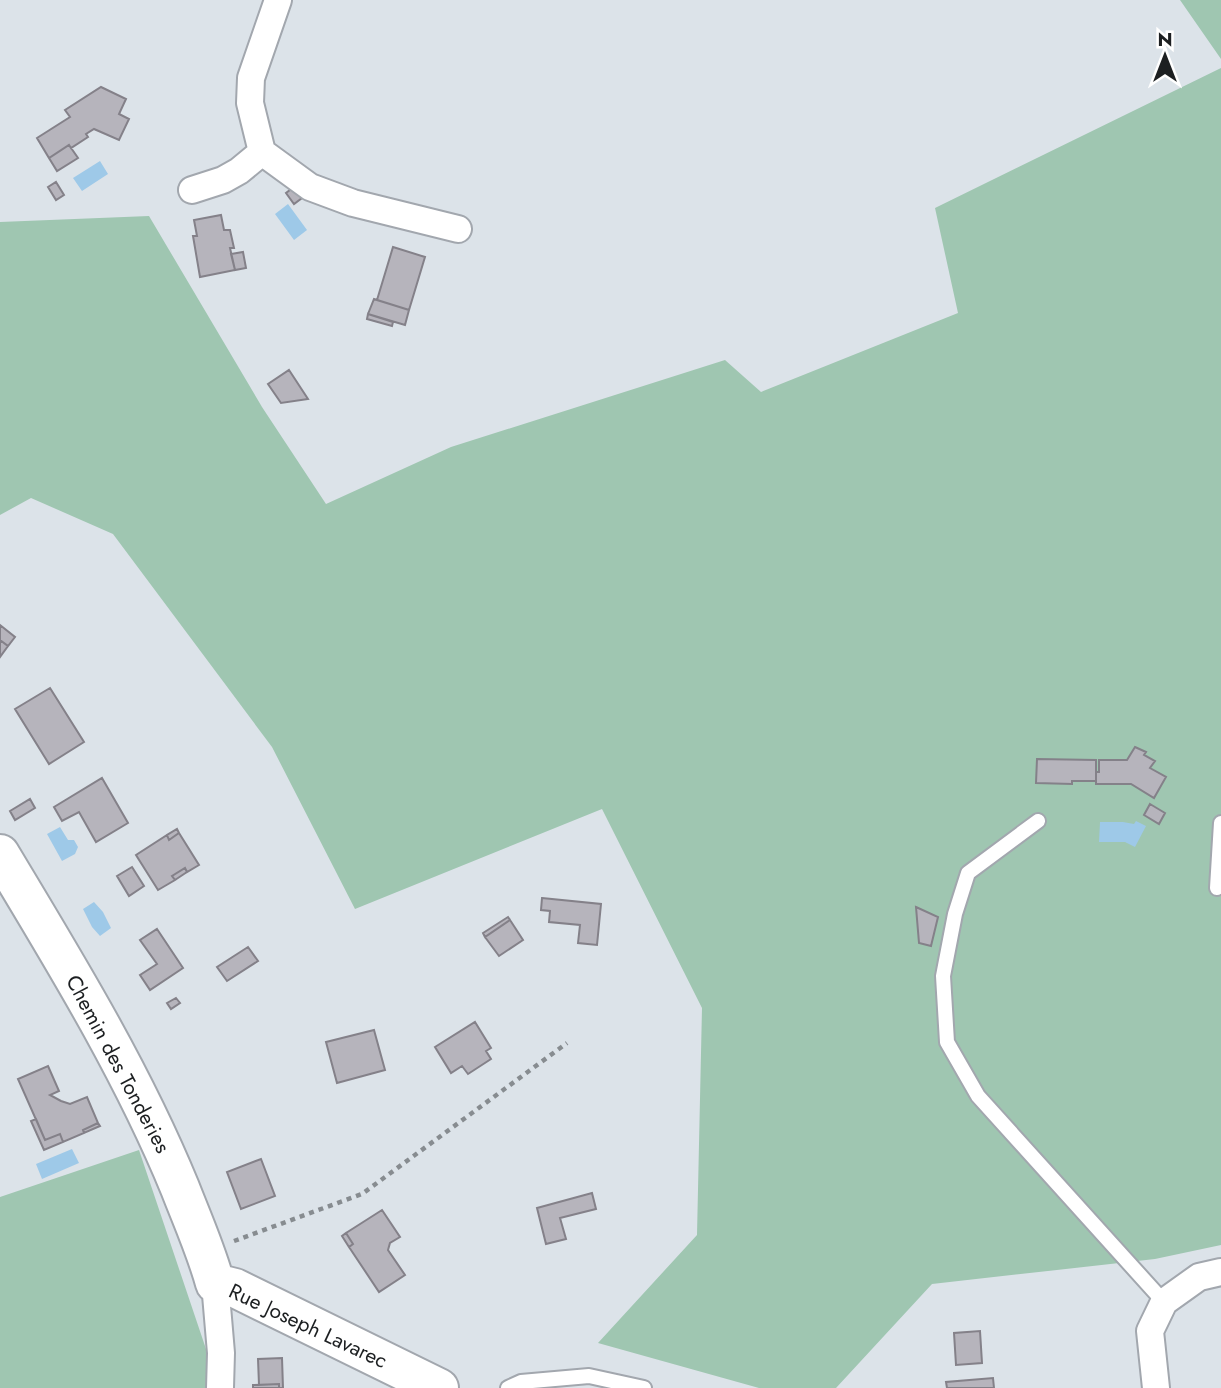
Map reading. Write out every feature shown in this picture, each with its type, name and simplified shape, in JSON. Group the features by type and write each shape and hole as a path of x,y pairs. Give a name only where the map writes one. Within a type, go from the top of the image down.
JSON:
{"street":[{"path":"278,0 251,78 250,103 262,152 310,187 353,203 458,229"},
{"path":"192,190 223,180 262,152"},
{"name":"Chemin des Tonderies","path":"0,854 128,1075 168,1159 211,1271"},
{"path":"211,1271 220,1353 220,1388"},
{"name":"Rue Joseph Lavarec","path":"211,1271 234,1287 439,1388"},
{"path":"1156,1388 1150,1331 1164,1303 1199,1277 1221,1272"}],"lane":[{"path":"1038,821 968,873 955,914 943,976 947,1042 978,1096 1164,1303"},
{"path":"1221,823 1217,888 1221,885"},
{"path":"508,1388 521,1382 589,1376 644,1388"}],"path":[{"path":"211,1271 237,1238 362,1194 567,1043"}],"green space":[{"path":"1180,0 1221,0 1221,59"},
{"path":"1221,68 1221,1245 1155,1259 932,1284 836,1388 759,1388 598,1343 697,1235 702,1008 602,809 355,909 272,747 113,534 31,498 0,515 0,222 149,216 262,407 326,504 451,447 725,360 761,392 958,313 935,208"},
{"path":"139,1150 206,1349 206,1388 0,1388 0,1197"}],"water":[{"path":"100,161 108,174 82,191 73,178"},
{"path":"288,204 307,230 294,240 275,214"},
{"path":"1136,821 1146,826 1135,847 1125,842 1099,842 1100,822 1134,824"},
{"path":"60,827 68,840 74,840 78,847 75,854 62,861 47,834"},
{"path":"94,902 111,928 100,936 83,909"},
{"path":"72,1149 79,1163 42,1179 36,1164"}],"building":[{"path":"101,87 126,99 119,114 129,119 119,140 94,129 86,134 88,137 71,148 69,145 49,158 37,138 70,117 65,110"},
{"path":"69,145 78,158 57,171 49,158"},
{"path":"56,182 64,195 56,200 48,187"},
{"path":"294,187 302,198 294,204 286,193"},
{"path":"221,215 224,230 230,230 234,248 230,248 235,270 200,277 193,236 197,236 194,220"},
{"path":"393,247 425,257 409,310 377,300"},
{"path":"243,252 246,268 235,270 231,254"},
{"path":"374,299 409,310 405,325 368,314"},
{"path":"368,314 393,322 392,326 367,319"},
{"path":"289,370 308,399 281,403 268,384"},
{"path":"0,625 15,637 8,646 0,640"},
{"path":"0,640 8,646 0,657"},
{"path":"50,688 84,742 49,764 15,709"},
{"path":"1135,747 1146,752 1144,755 1155,761 1150,768 1166,777 1154,798 1131,784 1096,784 1099,760 1127,760"},
{"path":"1037,759 1096,760 1096,781 1072,781 1072,784 1036,783"},
{"path":"102,778 128,823 96,842 79,812 62,821 54,807"},
{"path":"30,799 35,808 15,820 10,811"},
{"path":"1150,804 1165,813 1159,824 1144,815"},
{"path":"177,829 179,833 169,840 167,835"},
{"path":"179,833 199,865 187,872 185,868 172,876 175,880 158,890 136,855 167,835 169,840"},
{"path":"132,867 144,886 129,896 117,876"},
{"path":"185,868 187,872 175,880 172,876"},
{"path":"542,898 601,904 597,945 578,943 580,925 549,922 550,911 541,910"},
{"path":"916,907 938,917 931,946 919,943"},
{"path":"508,917 510,920 485,937 483,933"},
{"path":"510,920 523,940 499,956 485,937"},
{"path":"157,929 183,968 150,990 140,975 157,964 140,940"},
{"path":"248,947 258,961 227,981 217,967"},
{"path":"176,998 180,1003 171,1009 167,1003"},
{"path":"475,1022 491,1048 486,1051 491,1059 468,1074 462,1066 451,1073 435,1047"},
{"path":"374,1030 385,1070 337,1083 326,1042"},
{"path":"48,1066 59,1091 50,1095 70,1104 87,1097 98,1123 83,1130 84,1133 63,1142 60,1134 45,1140 18,1079"},
{"path":"36,1119 45,1140 60,1134 63,1142 44,1150 31,1121"},
{"path":"98,1123 100,1126 84,1133 83,1130"},
{"path":"261,1159 275,1196 241,1209 227,1172"},
{"path":"592,1193 596,1209 560,1218 566,1239 546,1244 537,1208"},
{"path":"382,1210 400,1237 390,1243 388,1250 405,1275 379,1292 349,1247 353,1244 346,1233"},
{"path":"346,1233 353,1244 349,1247 342,1236"},
{"path":"980,1331 982,1363 956,1365 954,1333"},
{"path":"282,1358 283,1388 279,1388 279,1384 259,1385 258,1359"},
{"path":"993,1378 994,1388 947,1388 946,1382"},
{"path":"279,1384 279,1388 253,1388 253,1385"}]}
